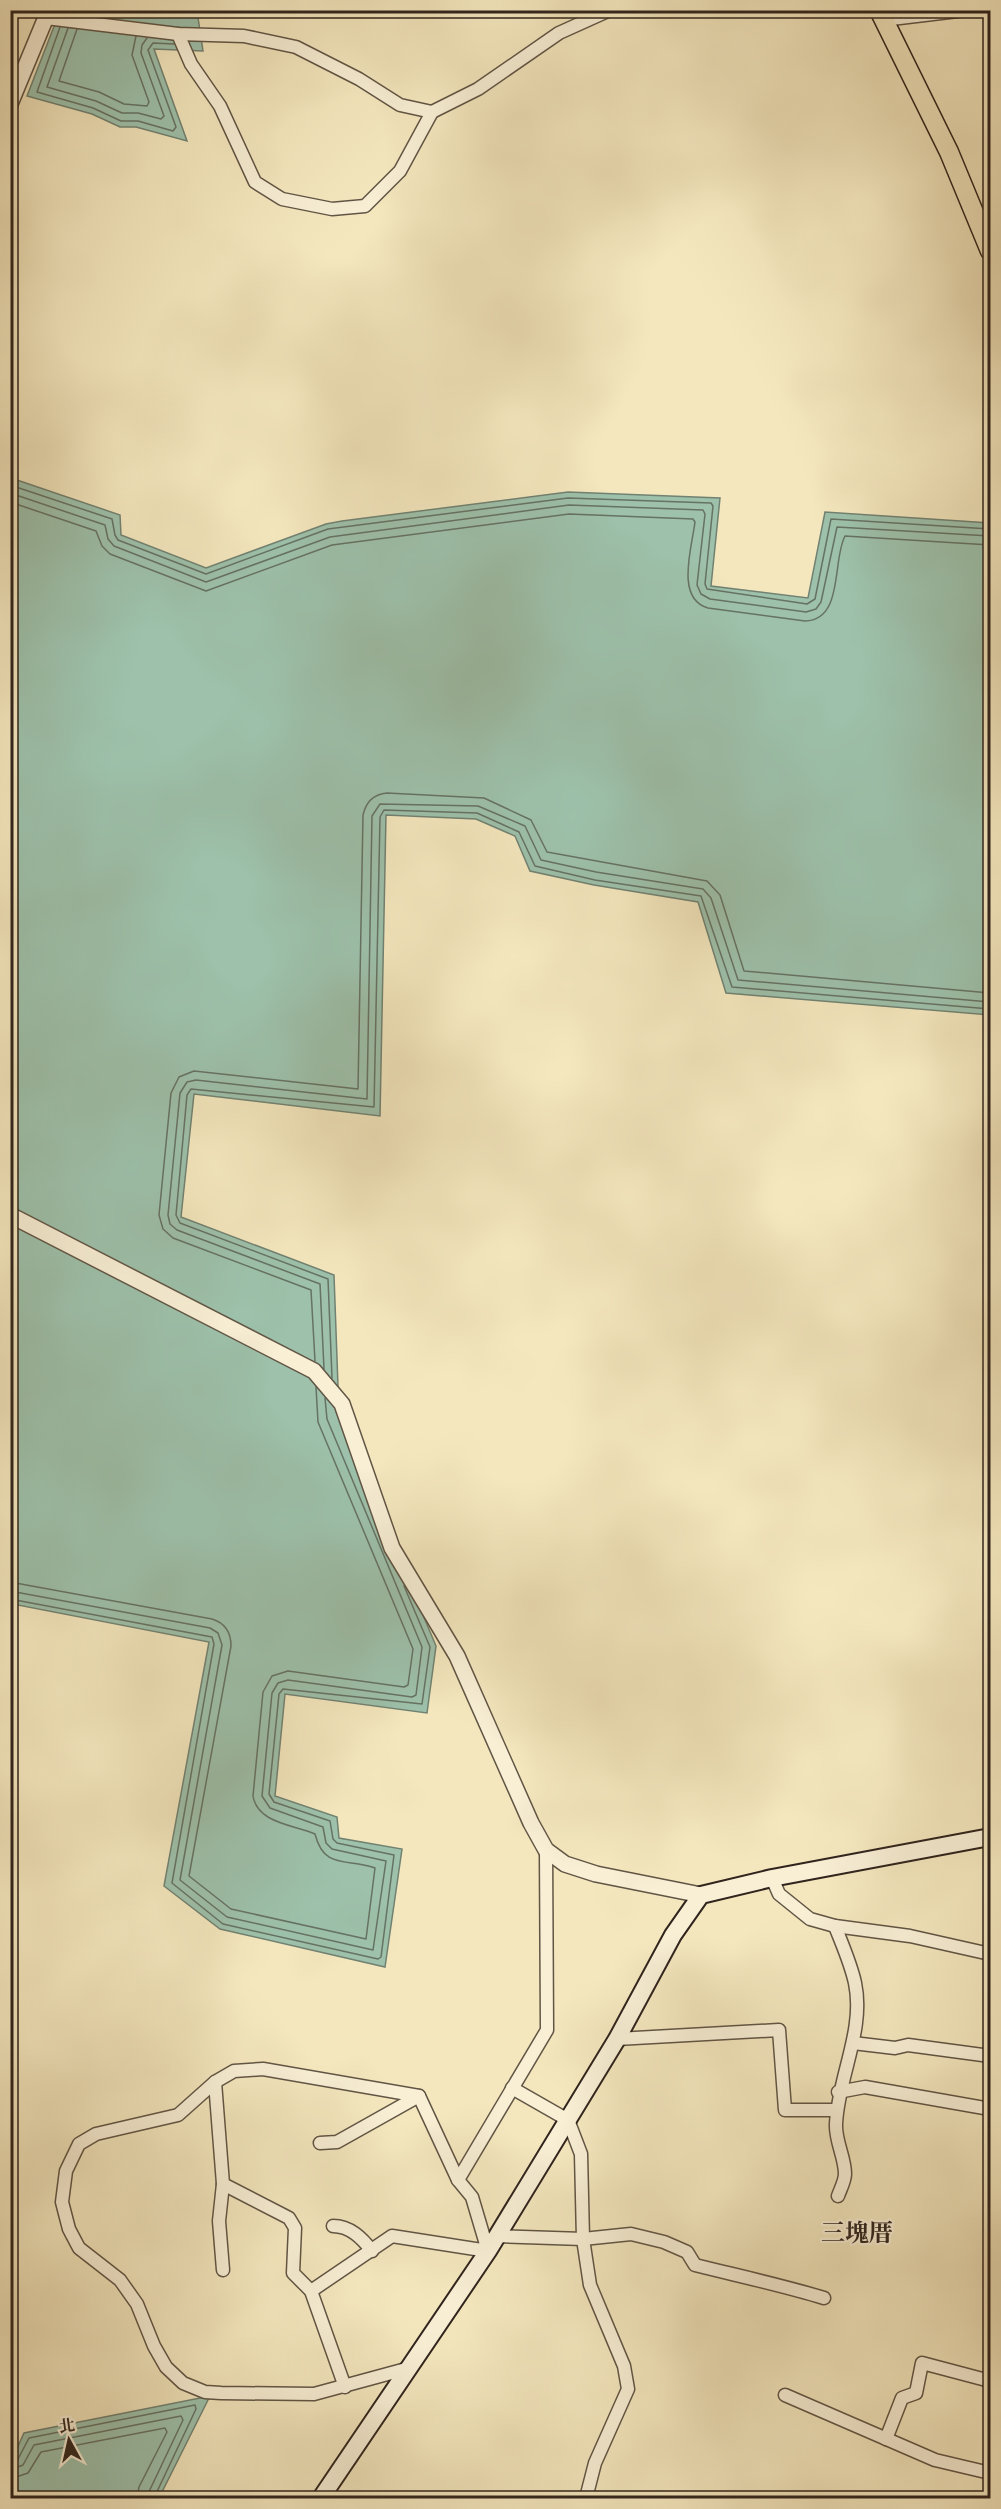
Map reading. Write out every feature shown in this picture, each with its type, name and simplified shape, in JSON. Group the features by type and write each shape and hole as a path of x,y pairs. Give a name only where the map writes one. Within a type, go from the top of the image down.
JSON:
{"main road":[{"path":"881,15 950,152 990,250"},
{"path":"321,2499 406,2369 488,2251 617,2038 673,1935 701,1895 772,1878 990,1837"}],"street":[{"path":"178,34 191,64 220,106 255,182 282,199 332,209 365,206 400,171 432,112 478,89 559,33 610,10"},
{"path":"881,15 966,10"},
{"path":"10,104 47,14 178,34 244,36 296,47 359,79 400,105 432,112"},
{"path":"10,1215 314,1371 342,1404 392,1548 458,1656 531,1823 546,1850 565,1864 596,1874 701,1895"},
{"path":"458,2180 547,2030 546,1850"},
{"path":"772,1878 779,1894 810,1919 835,1926 909,1936 990,1954"},
{"path":"835,1926 855,1982 857,2002 853,2043 838,2092 836,2110 835,2132 845,2175 838,2196"},
{"path":"617,2038 779,2030 784,2110 836,2110"},
{"path":"853,2043 894,2048 908,2044 990,2056"},
{"path":"406,2369 314,2394 205,2392 183,2383 166,2367 136,2304 120,2280 79,2248 69,2229 62,2202 66,2171 79,2144 96,2134 178,2115 215,2082 234,2071 263,2069 419,2096"},
{"path":"215,2082 223,2184 219,2222 223,2270"},
{"path":"838,2092 865,2087 990,2109"},
{"path":"512,2088 568,2120 581,2154 583,2239 590,2285 624,2366 628,2389 595,2463 586,2499"},
{"path":"320,2143 337,2142 419,2096"},
{"path":"311,2291 392,2236 488,2251 472,2197 458,2180 419,2096"},
{"path":"223,2184 289,2218 295,2228 293,2273 311,2291 345,2387"},
{"path":"333,2226 342,2226 362,2238 372,2251"},
{"path":"497,2236 583,2239 631,2234 664,2242 687,2252 695,2265 754,2281 767,2281 824,2298"},
{"path":"886,2439 902,2398 916,2393 922,2363 990,2380"},
{"path":"785,2395 935,2460 990,2473"}],"water":[{"path":"60,11 197,11 203,51 154,49 187,141 136,127 120,127 92,114 27,96"},
{"path":"11,478 120,515 121,535 206,568 326,524 342,521 568,492 720,498 711,586 808,598 825,512 990,523 990,1015 726,993 698,902 594,885 530,871 515,836 476,819 386,815 380,1116 194,1094 181,1217 334,1275 339,1414 436,1646 427,1713 285,1694 275,1796 337,1817 339,1838 402,1849 385,1967 220,1929 164,1886 209,1642 13,1604 11,1612"},
{"path":"210,2396 159,2498 11,2498 11,2462 24,2433"}],"district":[{"name":"三塊厝","path":"857,2233"}]}
